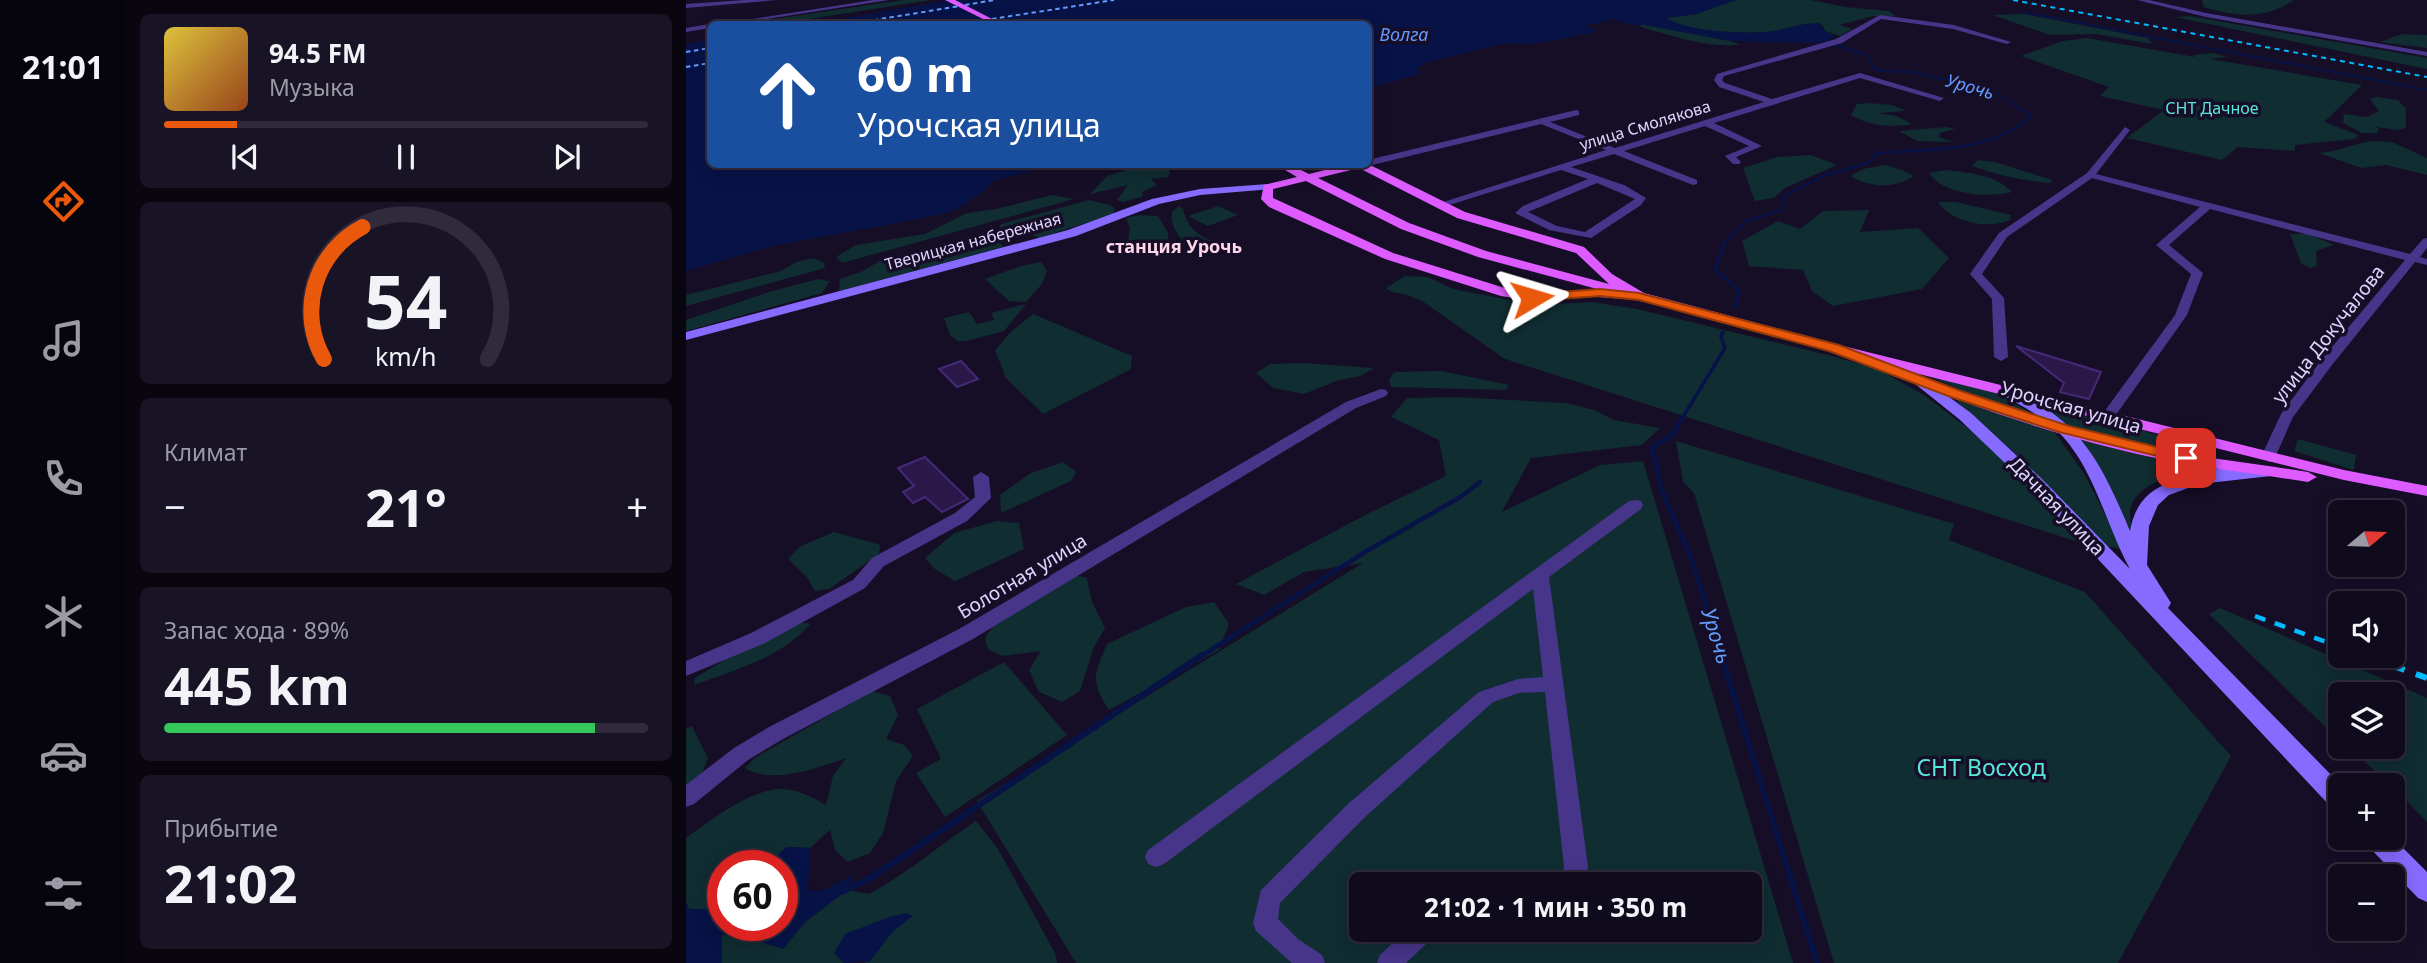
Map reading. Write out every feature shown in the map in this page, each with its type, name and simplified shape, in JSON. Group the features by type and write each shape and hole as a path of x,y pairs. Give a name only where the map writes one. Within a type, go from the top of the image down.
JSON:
{"main road":[{"path":"948,0 992,21"},
{"path":"1288,168 1426,235 1538,270 1558,279 1562,286 1556,293 1541,297"},
{"path":"1349,168 1268,187 1267,199 1273,205 1356,244 1487,288 1522,297 1600,292 1639,296"},
{"path":"1369,168 1439,205 1482,223 1573,247 1588,256 1607,277 1639,296"},
{"name":"Тверицкая набережная","path":"686,336 1072,233 1156,201 1200,192 1268,187"},
{"path":"1538,270 1577,270 1588,266 1588,256"},
{"name":"Урочская улица","path":"1538,270 1834,348 1998,387 2108,416 2324,480 2427,504"},
{"name":"Урочская улица","path":"1834,348 2064,429 2159,454 2267,464 2427,491"},
{"name":"Дачная улица","path":"1919,380 1990,438 2328,788"},
{"name":"Дачная улица","path":"1998,387 2029,403 2064,429 2091,466 2138,563 2186,640"},
{"path":"2138,563 2143,513 2155,498 2173,486 2196,479 2267,464"},
{"path":"2389,850 2427,890"}],"street":[{"path":"688,4 774,0"},
{"path":"744,21 886,0"},
{"path":"2140,0 2206,15 2427,54"},
{"path":"1772,102 1722,85 1718,80 1721,74 1839,41 1880,17 1954,27 2007,41"},
{"path":"686,30 707,26"},
{"name":"улица Смолякова","path":"1439,205 1507,194 1564,168 1615,150 1860,75 1940,98"},
{"path":"1372,162 1576,113"},
{"path":"1543,122 1693,182"},
{"path":"1706,122 1757,146 1730,156 1736,162"},
{"path":"2001,357 1998,298 1976,274 2003,235 2090,175 2125,130"},
{"path":"1564,168 1597,179 1641,198 1587,236 1553,228 1520,213 1597,179"},
{"path":"2090,175 2427,262"},
{"path":"1507,194 1531,206"},
{"path":"2108,416 2181,315 2197,273 2162,245 2208,205"},
{"name":"улица Докучалова","path":"2267,464 2286,417 2427,241"},
{"name":"Болотная улица","path":"686,798 741,754 776,733 966,634 1351,405 1381,393"},
{"path":"686,669 758,638 859,584 878,562 969,510 983,498 981,477"},
{"path":"1156,857 1635,505"},
{"path":"1540,575 1575,872"},
{"path":"1313,963 1289,947 1265,923 1269,898 1357,810 1486,697 1517,686 1553,684"},
{"path":"1389,963 1411,942"}],"green space":[{"path":"903,0 932,0 796,21 760,21"},
{"path":"1736,0 1811,0 1888,11 1896,16 1873,16 1840,25 1852,29 1840,36 1825,31 1823,25 1817,24 1774,31 1735,32 1688,26 1666,18 1696,14"},
{"path":"2202,0 2294,0 2272,11 2250,15 2204,7"},
{"path":"2024,14 2148,38 2152,44 2096,34 2050,35 1993,15"},
{"path":"2189,16 2427,58 2427,69 2175,17"},
{"path":"1640,24 1740,45 1716,45 1690,40 1641,27"},
{"path":"2402,34 2427,35 2427,48 2380,42"},
{"name":"СНТ Дачное","path":"2087,38 2195,57 2193,55 2214,53 2227,57 2210,59 2362,85 2324,122 2359,135 2354,139 2295,145 2295,151 2238,147 2222,160 2127,138 2164,110 2100,96 2109,87 2021,56 2063,41"},
{"path":"2377,97 2398,100 2406,109 2406,128 2398,130 2375,127 2379,129 2377,133 2362,133 2343,123 2344,114 2367,117 2379,111 2370,99"},
{"path":"1857,104 1892,105 1906,111 1877,113 1896,116 1912,124 1880,125 1851,115"},
{"path":"1947,127 1955,129 1940,133 1939,137 1952,142 1917,141 1899,131"},
{"path":"2374,141 2392,142 2427,158 2427,175 2386,165 2361,168 2319,153"},
{"path":"1811,155 1837,165 1785,188 1774,198 1755,201 1743,168 1777,157"},
{"path":"1978,160 1995,162 2052,180 2051,183 2021,179 1972,166"},
{"path":"1885,165 1914,176 1891,185 1874,185 1851,176 1863,169"},
{"path":"1133,168 1167,168 1170,172 1168,177 1151,179 1157,185 1142,192 1143,196 1123,202 1117,200 1128,185 1090,194 1107,176"},
{"path":"1946,170 1990,178 2012,192 1991,195 1967,193 1944,186 1929,173"},
{"path":"1052,195 1074,199 842,263 836,257 856,245 925,234 967,213"},
{"path":"1089,200 1110,205 1115,209 1113,214 1039,238 1030,234 1049,227 1016,232 999,228 1001,224"},
{"path":"1938,202 1956,202 2011,215 2010,220 1991,224 1971,222 1952,215"},
{"path":"1179,206 1194,230 1213,241 1214,248 1192,249 1180,237 1172,218 1172,212"},
{"path":"1218,206 1238,215 1208,226 1188,216"},
{"path":"1869,210 1860,232 1918,228 1949,258 1922,289 1833,306 1812,291 1803,270 1749,266 1742,241 1778,221 1800,229 1823,211"},
{"path":"1139,215 1158,216 1168,233 1169,250 1128,241 1130,228 1126,218"},
{"path":"2290,234 2309,234 2334,245 2316,251 2317,266 2310,268 2301,263"},
{"path":"969,239 1000,243 1003,247 839,291 840,279 863,271 883,259 900,258 924,249"},
{"path":"814,258 824,263 825,268 686,306 686,295 781,271 796,262"},
{"path":"1041,262 1047,271 1042,284 1026,302 1009,301 985,279 1021,266"},
{"path":"1405,276 1428,277 1453,289 1536,305 1592,302 1637,309 1879,370 1924,395 1998,451 2082,541 2078,542 1505,359 1422,301 1386,288"},
{"path":"818,279 830,281 822,293 686,331 686,320 769,292"},
{"path":"1026,304 1004,331 967,341 958,341 950,335 944,318 969,312 977,324 994,320 991,313"},
{"path":"1033,314 1132,356 1131,369 1043,414 1006,378 995,350 1012,331"},
{"path":"1304,363 1374,368 1361,376 1339,380 1304,394 1273,388 1256,373 1270,364"},
{"path":"1441,371 1509,385 1506,390 1391,387 1389,380 1394,372"},
{"path":"1920,372 1991,391 2039,417 1971,394"},
{"path":"1456,397 1566,403 1594,410 1614,420 1660,428 1642,445 1531,458 1502,512 1600,465 1643,461 1793,963 1076,963 977,801 1363,563 1304,572 1264,595 1236,584 1369,513 1446,476 1439,440 1391,417 1407,398"},
{"path":"1955,400 2054,431 2085,475 2123,550 2100,544 2017,455"},
{"path":"2032,402 2149,432 2213,457 2154,448 2070,427"},
{"path":"2079,438 2161,460 2210,467 2166,478 2145,489 2131,506 2132,534 2093,456"},
{"path":"2298,439 2356,455 2354,470 2294,451"},
{"name":"СНТ Восход","path":"1676,441 1954,524 1949,540 2085,592 2231,756 2118,963 1834,963 1694,493 1683,482"},
{"path":"1063,462 1076,472 1071,481 1001,513 1000,495 1031,473"},
{"path":"997,521 1019,523 1024,549 955,581 935,569 925,558 954,533"},
{"path":"834,532 880,545 879,554 829,589 815,591 807,577 788,559 801,546"},
{"path":"1075,575 1087,578 1092,602 1105,628 1093,649 1080,691 1062,702 1039,692 1029,670 1041,651 1002,656 988,649 986,639 988,633 1004,617"},
{"path":"1214,602 1229,624 1219,650 1109,710 1099,691 1096,677 1107,644 1186,607"},
{"path":"2220,608 2328,655 2328,668 2358,668 2390,682 2328,682 2328,729 2209,614"},
{"path":"800,622 810,624 799,636 772,654 694,685 695,678 731,656"},
{"path":"1004,662 1067,735 945,817 916,773 941,759 917,709"},
{"path":"2405,688 2427,698 2427,822 2405,799 2405,773 2377,773 2362,759 2405,759"},
{"path":"872,691 890,696 898,715 886,739 904,745 913,756 896,781 883,833 870,853 848,862 835,850 830,830 810,848 707,850 707,909 689,909 686,902 686,838 730,807 768,791 792,790 826,805 833,776 846,758 809,770 768,775 745,768 756,757"},
{"path":"692,726 708,758 700,779 686,786 686,729"},
{"path":"976,821 998,849 1055,953 1057,963 863,963 870,961 893,931 912,916 834,952 844,963 722,963 722,941 759,941 783,949 789,941 798,941 798,930 804,923 847,890 869,894 911,868"}],"water":[{"name":"Волга","path":"951,0 1736,0 1696,14 1666,18 1675,23 1703,29 1751,33 1819,23 1825,31 1834,36 1827,42 1818,43 1731,41 1644,25 1630,25 1613,19 1585,26 1598,31 1528,44 1506,43 1427,62 1416,69 1422,73 1420,74 1372,87 1372,21 827,21"},
{"path":"707,40 707,168 1041,168 993,181 985,190 956,210 939,215 773,246 686,271 686,44"},
{"path":"787,847 810,848 808,890 821,891 854,875 847,890 798,930 798,850 783,850"},
{"path":"686,902 689,909 707,909 707,941 722,941 722,963 686,963"},
{"path":"907,913 913,916 893,931 870,961 844,963 834,953 845,934"},
{"path":"759,941 789,941 783,949"}],"building":[{"path":"2016,346 2101,372 2089,399 2060,392 2064,383"},
{"path":"961,361 978,379 957,387 939,369"},
{"path":"925,457 968,499 942,512 925,497 913,503 903,492 914,486 898,468"}],"waterway":[{"path":"2023,12 2427,90"},
{"name":"Урочь","path":"1832,44 1867,55 1873,68 1880,71 1912,72 1991,90 2016,106"},
{"name":"Урочь","path":"1724,243 1746,221 1782,210 1783,197 1823,176 1868,163 1876,153 1958,147 1997,137 2032,116 2013,104"},
{"name":"Урочь","path":"1724,243 1715,269 1740,292 1734,307"},
{"name":"Урочь","path":"1680,422 1725,348 1721,337 1723,332"},
{"name":"Урочь","path":"1681,420 1673,434 1652,448 1662,491 1693,563 1722,657"},
{"path":"1200,657 1365,552 1462,496 1480,482"},
{"path":"842,892 872,877 1202,655"},
{"name":"Урочь","path":"1721,655 1817,963"}],"ferry route":[{"path":"965,5 994,0"},
{"path":"992,19 1114,0"},
{"path":"868,21 960,6"},
{"path":"980,21 987,20"},
{"path":"686,52 707,48"},
{"path":"686,67 707,64"}],"railway":[{"path":"2013,0 2427,77"},
{"path":"2255,616 2328,643"},
{"path":"2399,668 2427,678"}],"district":[{"name":"станция Урочь","path":"1174,247"}],"route":[{"path":"1532,298 1600,292 1639,296 1834,348 1956,394 2064,429 2159,454 2186,458"}]}
